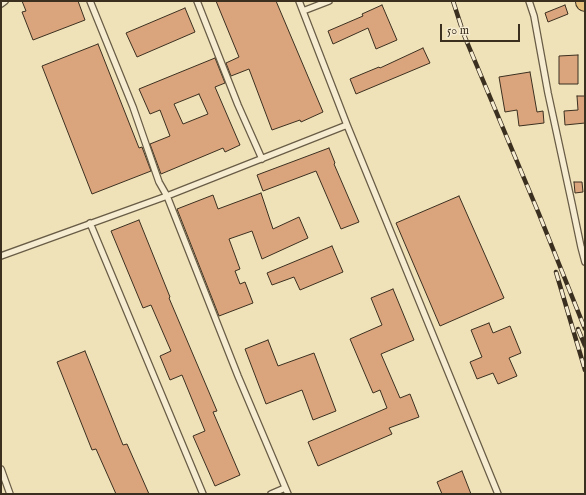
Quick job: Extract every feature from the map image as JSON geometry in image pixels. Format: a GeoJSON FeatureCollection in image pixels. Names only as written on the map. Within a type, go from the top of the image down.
{"type":"FeatureCollection","features":[{"type":"Feature","properties":{"kind":"lane"},"geometry":{"type":"LineString","coordinates":[[1,4],[5,1]]}},
{"type":"Feature","properties":{"kind":"lane"},"geometry":{"type":"LineString","coordinates":[[90,1],[133,106],[159,182],[167,196],[238,376],[288,494]]}},
{"type":"Feature","properties":{"kind":"lane"},"geometry":{"type":"LineString","coordinates":[[197,1],[238,105],[262,159]]}},
{"type":"Feature","properties":{"kind":"lane"},"geometry":{"type":"LineString","coordinates":[[299,1],[347,125],[498,494]]}},
{"type":"Feature","properties":{"kind":"lane"},"geometry":{"type":"LineString","coordinates":[[303,11],[329,1]]}},
{"type":"Feature","properties":{"kind":"lane"},"geometry":{"type":"LineString","coordinates":[[529,1],[534,16],[548,93],[585,262]]}},
{"type":"Feature","properties":{"kind":"lane"},"geometry":{"type":"LineString","coordinates":[[1,256],[167,196],[347,125]]}},
{"type":"Feature","properties":{"kind":"lane"},"geometry":{"type":"LineString","coordinates":[[90,223],[203,494]]}},
{"type":"Feature","properties":{"kind":"lane"},"geometry":{"type":"LineString","coordinates":[[1,469],[10,494]]}},
{"type":"Feature","properties":{"kind":"lane"},"geometry":{"type":"LineString","coordinates":[[271,494],[285,488]]}},
{"type":"Feature","properties":{"kind":"building"},"geometry":{"type":"Polygon","coordinates":[[[22,1],[78,1],[85,20],[33,40],[22,12],[26,11],[22,1]]]}},
{"type":"Feature","properties":{"kind":"building"},"geometry":{"type":"Polygon","coordinates":[[[216,1],[276,1],[323,112],[301,122],[300,120],[272,130],[249,69],[231,76],[226,63],[239,57],[216,1]]]}},
{"type":"Feature","properties":{"kind":"building"},"geometry":{"type":"Polygon","coordinates":[[[382,5],[397,40],[376,49],[368,28],[333,44],[328,31],[363,16],[362,14],[382,5]]]}},
{"type":"Feature","properties":{"kind":"building"},"geometry":{"type":"Polygon","coordinates":[[[565,5],[568,14],[548,22],[545,13],[565,5]]]}},
{"type":"Feature","properties":{"kind":"building"},"geometry":{"type":"Polygon","coordinates":[[[185,8],[195,32],[137,57],[126,33],[185,8]]]}},
{"type":"Feature","properties":{"kind":"building"},"geometry":{"type":"Polygon","coordinates":[[[98,44],[139,148],[142,147],[151,171],[92,194],[42,66],[98,44]]]}},
{"type":"Feature","properties":{"kind":"building"},"geometry":{"type":"Polygon","coordinates":[[[423,48],[430,63],[356,94],[350,79],[379,67],[380,68],[423,48]]]}},
{"type":"Feature","properties":{"kind":"building"},"geometry":{"type":"Polygon","coordinates":[[[578,55],[578,84],[559,84],[559,56],[578,55]]]}},
{"type":"Feature","properties":{"kind":"building"},"geometry":{"type":"Polygon","coordinates":[[[215,58],[225,83],[215,87],[240,145],[225,152],[223,148],[161,174],[150,144],[170,136],[160,110],[150,114],[139,89],[215,58]],[[199,94],[174,104],[183,124],[208,114],[199,94]]]}},
{"type":"Feature","properties":{"kind":"building"},"geometry":{"type":"Polygon","coordinates":[[[530,72],[537,112],[543,111],[544,123],[519,126],[517,110],[505,112],[499,77],[530,72]]]}},
{"type":"Feature","properties":{"kind":"building"},"geometry":{"type":"Polygon","coordinates":[[[577,96],[585,96],[585,123],[565,125],[564,111],[578,110],[577,96]]]}},
{"type":"Feature","properties":{"kind":"building"},"geometry":{"type":"Polygon","coordinates":[[[329,148],[335,163],[334,164],[359,222],[341,229],[316,171],[263,191],[257,175],[329,148]]]}},
{"type":"Feature","properties":{"kind":"building"},"geometry":{"type":"Polygon","coordinates":[[[574,182],[582,182],[583,192],[575,193],[574,182]]]}},
{"type":"Feature","properties":{"kind":"building"},"geometry":{"type":"Polygon","coordinates":[[[261,193],[273,229],[299,217],[308,238],[262,259],[252,231],[229,239],[240,269],[235,271],[240,284],[245,282],[253,303],[219,316],[177,209],[213,195],[218,209],[261,193]]]}},
{"type":"Feature","properties":{"kind":"building"},"geometry":{"type":"Polygon","coordinates":[[[459,196],[504,298],[440,326],[396,223],[459,196]]]}},
{"type":"Feature","properties":{"kind":"building"},"geometry":{"type":"Polygon","coordinates":[[[139,220],[170,297],[169,298],[217,411],[213,412],[240,475],[215,486],[193,436],[205,431],[182,375],[170,380],[160,356],[171,351],[151,305],[143,308],[111,231],[139,220]]]}},
{"type":"Feature","properties":{"kind":"building"},"geometry":{"type":"Polygon","coordinates":[[[332,246],[343,272],[300,290],[294,277],[272,285],[267,273],[332,246]]]}},
{"type":"Feature","properties":{"kind":"building"},"geometry":{"type":"Polygon","coordinates":[[[393,289],[414,340],[381,354],[400,398],[410,394],[419,417],[389,428],[392,434],[318,466],[308,442],[387,408],[380,390],[373,393],[350,339],[382,325],[371,298],[393,289]]]}},
{"type":"Feature","properties":{"kind":"building"},"geometry":{"type":"Polygon","coordinates":[[[489,323],[493,333],[510,326],[521,353],[509,358],[517,376],[498,384],[493,373],[477,379],[470,362],[482,357],[471,330],[489,323]]]}},
{"type":"Feature","properties":{"kind":"building"},"geometry":{"type":"Polygon","coordinates":[[[268,340],[278,366],[314,353],[336,411],[313,420],[302,390],[266,404],[245,349],[268,340]]]}},
{"type":"Feature","properties":{"kind":"building"},"geometry":{"type":"Polygon","coordinates":[[[85,351],[123,445],[127,444],[149,494],[116,494],[96,449],[92,450],[57,362],[85,351]]]}},
{"type":"Feature","properties":{"kind":"building"},"geometry":{"type":"Polygon","coordinates":[[[462,471],[471,494],[442,494],[437,482],[462,471]]]}},
{"type":"Feature","properties":{"kind":"railway"},"geometry":{"type":"LineString","coordinates":[[453,1],[464,35],[539,214],[585,329]]}},
{"type":"Feature","properties":{"kind":"railway"},"geometry":{"type":"LineString","coordinates":[[556,272],[585,370]]}},
{"type":"Feature","properties":{"kind":"railway"},"geometry":{"type":"LineString","coordinates":[[578,329],[585,346]]}}]}
